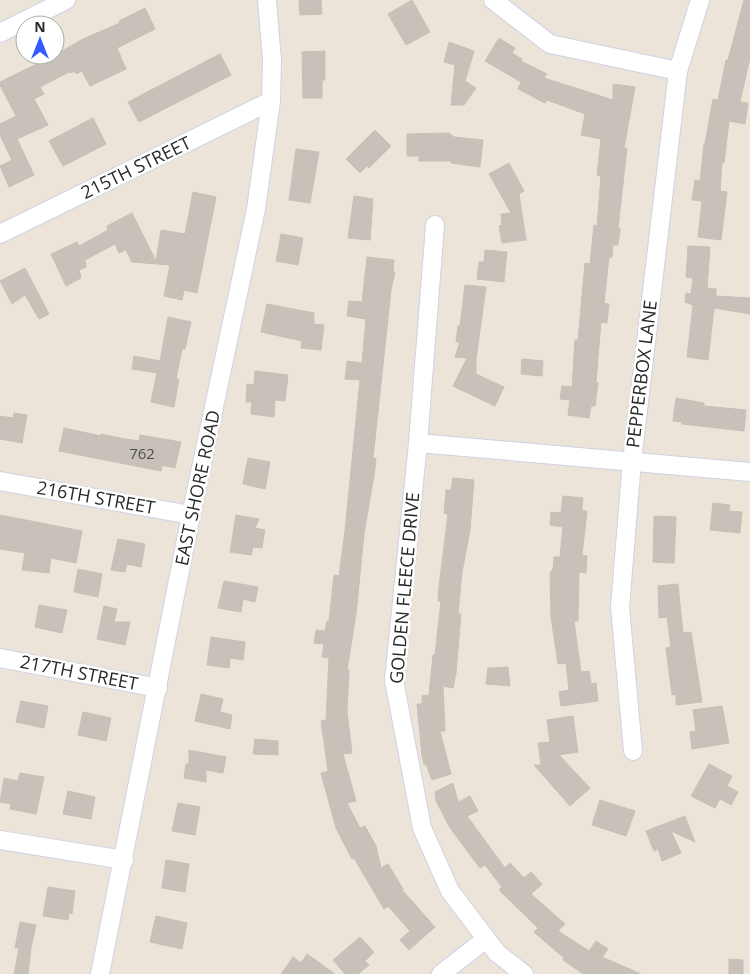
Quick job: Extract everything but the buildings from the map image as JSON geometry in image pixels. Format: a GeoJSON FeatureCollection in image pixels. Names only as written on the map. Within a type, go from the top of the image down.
{"type":"FeatureCollection","features":[{"type":"Feature","properties":{"kind":"street"},"geometry":{"type":"LineString","coordinates":[[0,33],[66,0]]}},
{"type":"Feature","properties":{"kind":"street","name":"EAST SHORE ROAD"},"geometry":{"type":"LineString","coordinates":[[100,974],[191,515],[256,209],[271,101],[272,60],[267,0]]}},
{"type":"Feature","properties":{"kind":"street"},"geometry":{"type":"LineString","coordinates":[[493,0],[550,44],[678,70]]}},
{"type":"Feature","properties":{"kind":"street","name":"PEPPERBOX LANE"},"geometry":{"type":"LineString","coordinates":[[633,751],[620,607],[632,462],[678,70],[700,0]]}},
{"type":"Feature","properties":{"kind":"street","name":"215TH STREET"},"geometry":{"type":"LineString","coordinates":[[0,234],[271,101]]}},
{"type":"Feature","properties":{"kind":"street","name":"GOLDEN FLEECE DRIVE"},"geometry":{"type":"LineString","coordinates":[[435,225],[418,443],[394,680],[422,828],[450,891],[497,953],[524,974]]}},
{"type":"Feature","properties":{"kind":"street"},"geometry":{"type":"LineString","coordinates":[[418,443],[750,472]]}},
{"type":"Feature","properties":{"kind":"street","name":"216TH STREET"},"geometry":{"type":"LineString","coordinates":[[0,480],[191,515]]}},
{"type":"Feature","properties":{"kind":"street","name":"217TH STREET"},"geometry":{"type":"LineString","coordinates":[[0,658],[158,688]]}},
{"type":"Feature","properties":{"kind":"street"},"geometry":{"type":"LineString","coordinates":[[0,840],[124,860]]}},
{"type":"Feature","properties":{"kind":"street"},"geometry":{"type":"LineString","coordinates":[[441,974],[486,939]]}}]}
